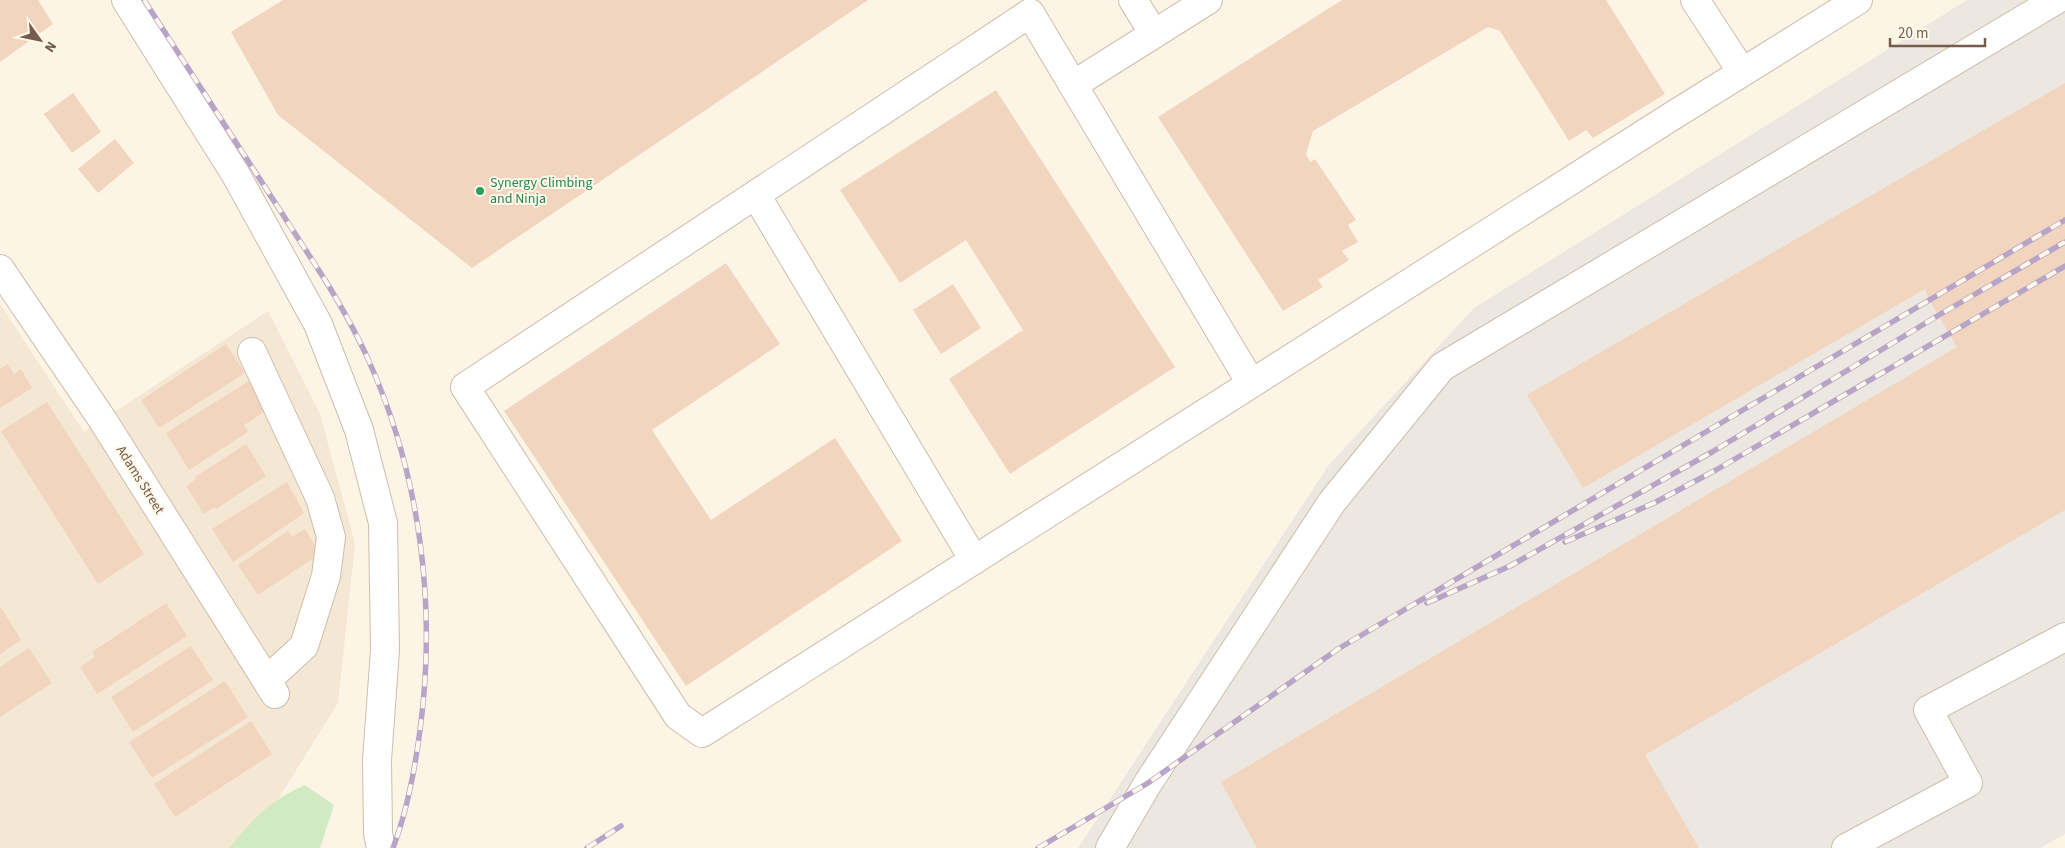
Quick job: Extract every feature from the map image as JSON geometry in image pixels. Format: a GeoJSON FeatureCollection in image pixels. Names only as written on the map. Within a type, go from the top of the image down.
{"type":"FeatureCollection","features":[{"type":"Feature","properties":{"kind":"street"},"geometry":{"type":"LineString","coordinates":[[126,0],[236,175],[318,324],[360,430],[382,523],[385,650],[377,760],[378,833],[381,848]]}},
{"type":"Feature","properties":{"kind":"street"},"geometry":{"type":"LineString","coordinates":[[1133,0],[1154,34]]}},
{"type":"Feature","properties":{"kind":"street"},"geometry":{"type":"LineString","coordinates":[[1073,85],[1208,0]]}},
{"type":"Feature","properties":{"kind":"street"},"geometry":{"type":"LineString","coordinates":[[1695,0],[1742,72]]}},
{"type":"Feature","properties":{"kind":"street"},"geometry":{"type":"LineString","coordinates":[[1251,383],[1030,13],[466,387],[678,716],[702,733],[1251,383],[1858,0]]}},
{"type":"Feature","properties":{"kind":"street"},"geometry":{"type":"LineString","coordinates":[[1110,848],[1148,783],[1332,502],[1442,367],[2056,0]]}},
{"type":"Feature","properties":{"kind":"street"},"geometry":{"type":"LineString","coordinates":[[756,195],[974,560]]}},
{"type":"Feature","properties":{"kind":"street","name":"Adams Street"},"geometry":{"type":"LineString","coordinates":[[0,269],[102,419],[271,687],[304,646],[326,576],[330,537],[320,498],[252,352]]}},
{"type":"Feature","properties":{"kind":"street"},"geometry":{"type":"LineString","coordinates":[[1846,848],[1968,783],[1928,710],[2065,637]]}},
{"type":"Feature","properties":{"kind":"shaded area"},"geometry":{"type":"Polygon","coordinates":[[[1967,0],[2065,0],[2065,834],[2040,848],[1078,848],[1328,466],[1474,308],[1967,0]]]}},
{"type":"Feature","properties":{"kind":"shaded area"},"geometry":{"type":"Polygon","coordinates":[[[0,304],[84,432],[268,311],[320,414],[355,544],[338,703],[277,801],[232,848],[0,848],[0,304]]]}},
{"type":"Feature","properties":{"kind":"green space"},"geometry":{"type":"Polygon","coordinates":[[[305,785],[334,805],[320,848],[229,848],[246,828],[271,804],[305,785]]]}},
{"type":"Feature","properties":{"kind":"building"},"geometry":{"type":"Polygon","coordinates":[[[0,0],[38,0],[53,24],[0,62],[0,0]]]}},
{"type":"Feature","properties":{"kind":"building","name":"Synergy Climbing and Ninja"},"geometry":{"type":"Polygon","coordinates":[[[283,0],[868,0],[472,268],[278,115],[231,32],[283,0]]]}},
{"type":"Feature","properties":{"kind":"building"},"geometry":{"type":"Polygon","coordinates":[[[1342,0],[1606,0],[1665,94],[1593,138],[1586,130],[1569,141],[1500,31],[1488,27],[1313,131],[1306,154],[1310,162],[1315,159],[1356,220],[1348,225],[1358,242],[1342,251],[1349,260],[1318,280],[1323,287],[1283,311],[1158,117],[1342,0]]]}},
{"type":"Feature","properties":{"kind":"building"},"geometry":{"type":"Polygon","coordinates":[[[2065,83],[2065,510],[1645,755],[1699,848],[1257,848],[1221,782],[1957,347],[1929,300],[1925,289],[1583,488],[1527,395],[2065,83]]]}},
{"type":"Feature","properties":{"kind":"building"},"geometry":{"type":"Polygon","coordinates":[[[996,90],[1175,367],[1010,474],[949,379],[1023,330],[966,240],[900,283],[840,190],[996,90]]]}},
{"type":"Feature","properties":{"kind":"building"},"geometry":{"type":"Polygon","coordinates":[[[73,93],[101,132],[72,153],[44,114],[73,93]]]}},
{"type":"Feature","properties":{"kind":"building"},"geometry":{"type":"Polygon","coordinates":[[[115,139],[134,163],[98,193],[78,169],[115,139]]]}},
{"type":"Feature","properties":{"kind":"building"},"geometry":{"type":"Polygon","coordinates":[[[726,263],[780,344],[652,430],[711,520],[835,438],[902,541],[686,686],[504,411],[726,263]]]}},
{"type":"Feature","properties":{"kind":"building"},"geometry":{"type":"Polygon","coordinates":[[[953,284],[981,328],[941,354],[913,310],[953,284]]]}},
{"type":"Feature","properties":{"kind":"building"},"geometry":{"type":"Polygon","coordinates":[[[226,344],[245,373],[159,428],[141,400],[226,344]]]}},
{"type":"Feature","properties":{"kind":"building"},"geometry":{"type":"Polygon","coordinates":[[[8,364],[14,374],[21,369],[32,388],[0,408],[0,369],[8,364]]]}},
{"type":"Feature","properties":{"kind":"building"},"geometry":{"type":"Polygon","coordinates":[[[249,381],[267,410],[244,425],[248,432],[189,470],[166,433],[249,381]]]}},
{"type":"Feature","properties":{"kind":"building"},"geometry":{"type":"Polygon","coordinates":[[[47,402],[144,554],[98,584],[1,431],[47,402]]]}},
{"type":"Feature","properties":{"kind":"building"},"geometry":{"type":"Polygon","coordinates":[[[246,444],[266,476],[216,509],[214,507],[204,514],[186,486],[196,479],[195,477],[246,444]]]}},
{"type":"Feature","properties":{"kind":"building"},"geometry":{"type":"Polygon","coordinates":[[[287,482],[304,513],[233,562],[212,529],[287,482]]]}},
{"type":"Feature","properties":{"kind":"building"},"geometry":{"type":"Polygon","coordinates":[[[305,529],[320,554],[258,595],[238,565],[288,531],[292,537],[305,529]]]}},
{"type":"Feature","properties":{"kind":"building"},"geometry":{"type":"Polygon","coordinates":[[[166,603],[187,636],[97,694],[80,667],[95,657],[92,652],[166,603]]]}},
{"type":"Feature","properties":{"kind":"building"},"geometry":{"type":"Polygon","coordinates":[[[0,606],[21,640],[0,654],[0,606]]]}},
{"type":"Feature","properties":{"kind":"building"},"geometry":{"type":"Polygon","coordinates":[[[191,646],[213,680],[133,732],[111,697],[191,646]]]}},
{"type":"Feature","properties":{"kind":"building"},"geometry":{"type":"Polygon","coordinates":[[[29,648],[52,683],[0,717],[0,667],[29,648]]]}},
{"type":"Feature","properties":{"kind":"building"},"geometry":{"type":"Polygon","coordinates":[[[225,681],[248,717],[152,778],[129,742],[225,681]]]}},
{"type":"Feature","properties":{"kind":"building"},"geometry":{"type":"Polygon","coordinates":[[[251,721],[272,754],[175,817],[154,784],[251,721]]]}},
{"type":"Feature","properties":{"kind":"railway"},"geometry":{"type":"LineString","coordinates":[[144,0],[327,283],[359,339],[368,359],[386,403],[400,448],[412,494],[420,541],[425,588],[426,635],[425,683],[416,760],[410,790],[393,848]]}},
{"type":"Feature","properties":{"kind":"railway"},"geometry":{"type":"LineString","coordinates":[[1038,848],[1148,783],[1338,649],[2065,220]]}},
{"type":"Feature","properties":{"kind":"railway"},"geometry":{"type":"LineString","coordinates":[[1427,603],[1510,566],[1712,452],[1939,315],[2065,242]]}},
{"type":"Feature","properties":{"kind":"railway"},"geometry":{"type":"LineString","coordinates":[[1565,542],[1654,503],[1716,470],[2065,266]]}},
{"type":"Feature","properties":{"kind":"railway"},"geometry":{"type":"LineString","coordinates":[[587,848],[621,826]]}},
{"type":"Feature","properties":{"kind":"place","name":"Synergy Climbing and Ninja"},"geometry":{"type":"Point","coordinates":[480,191]}}]}
